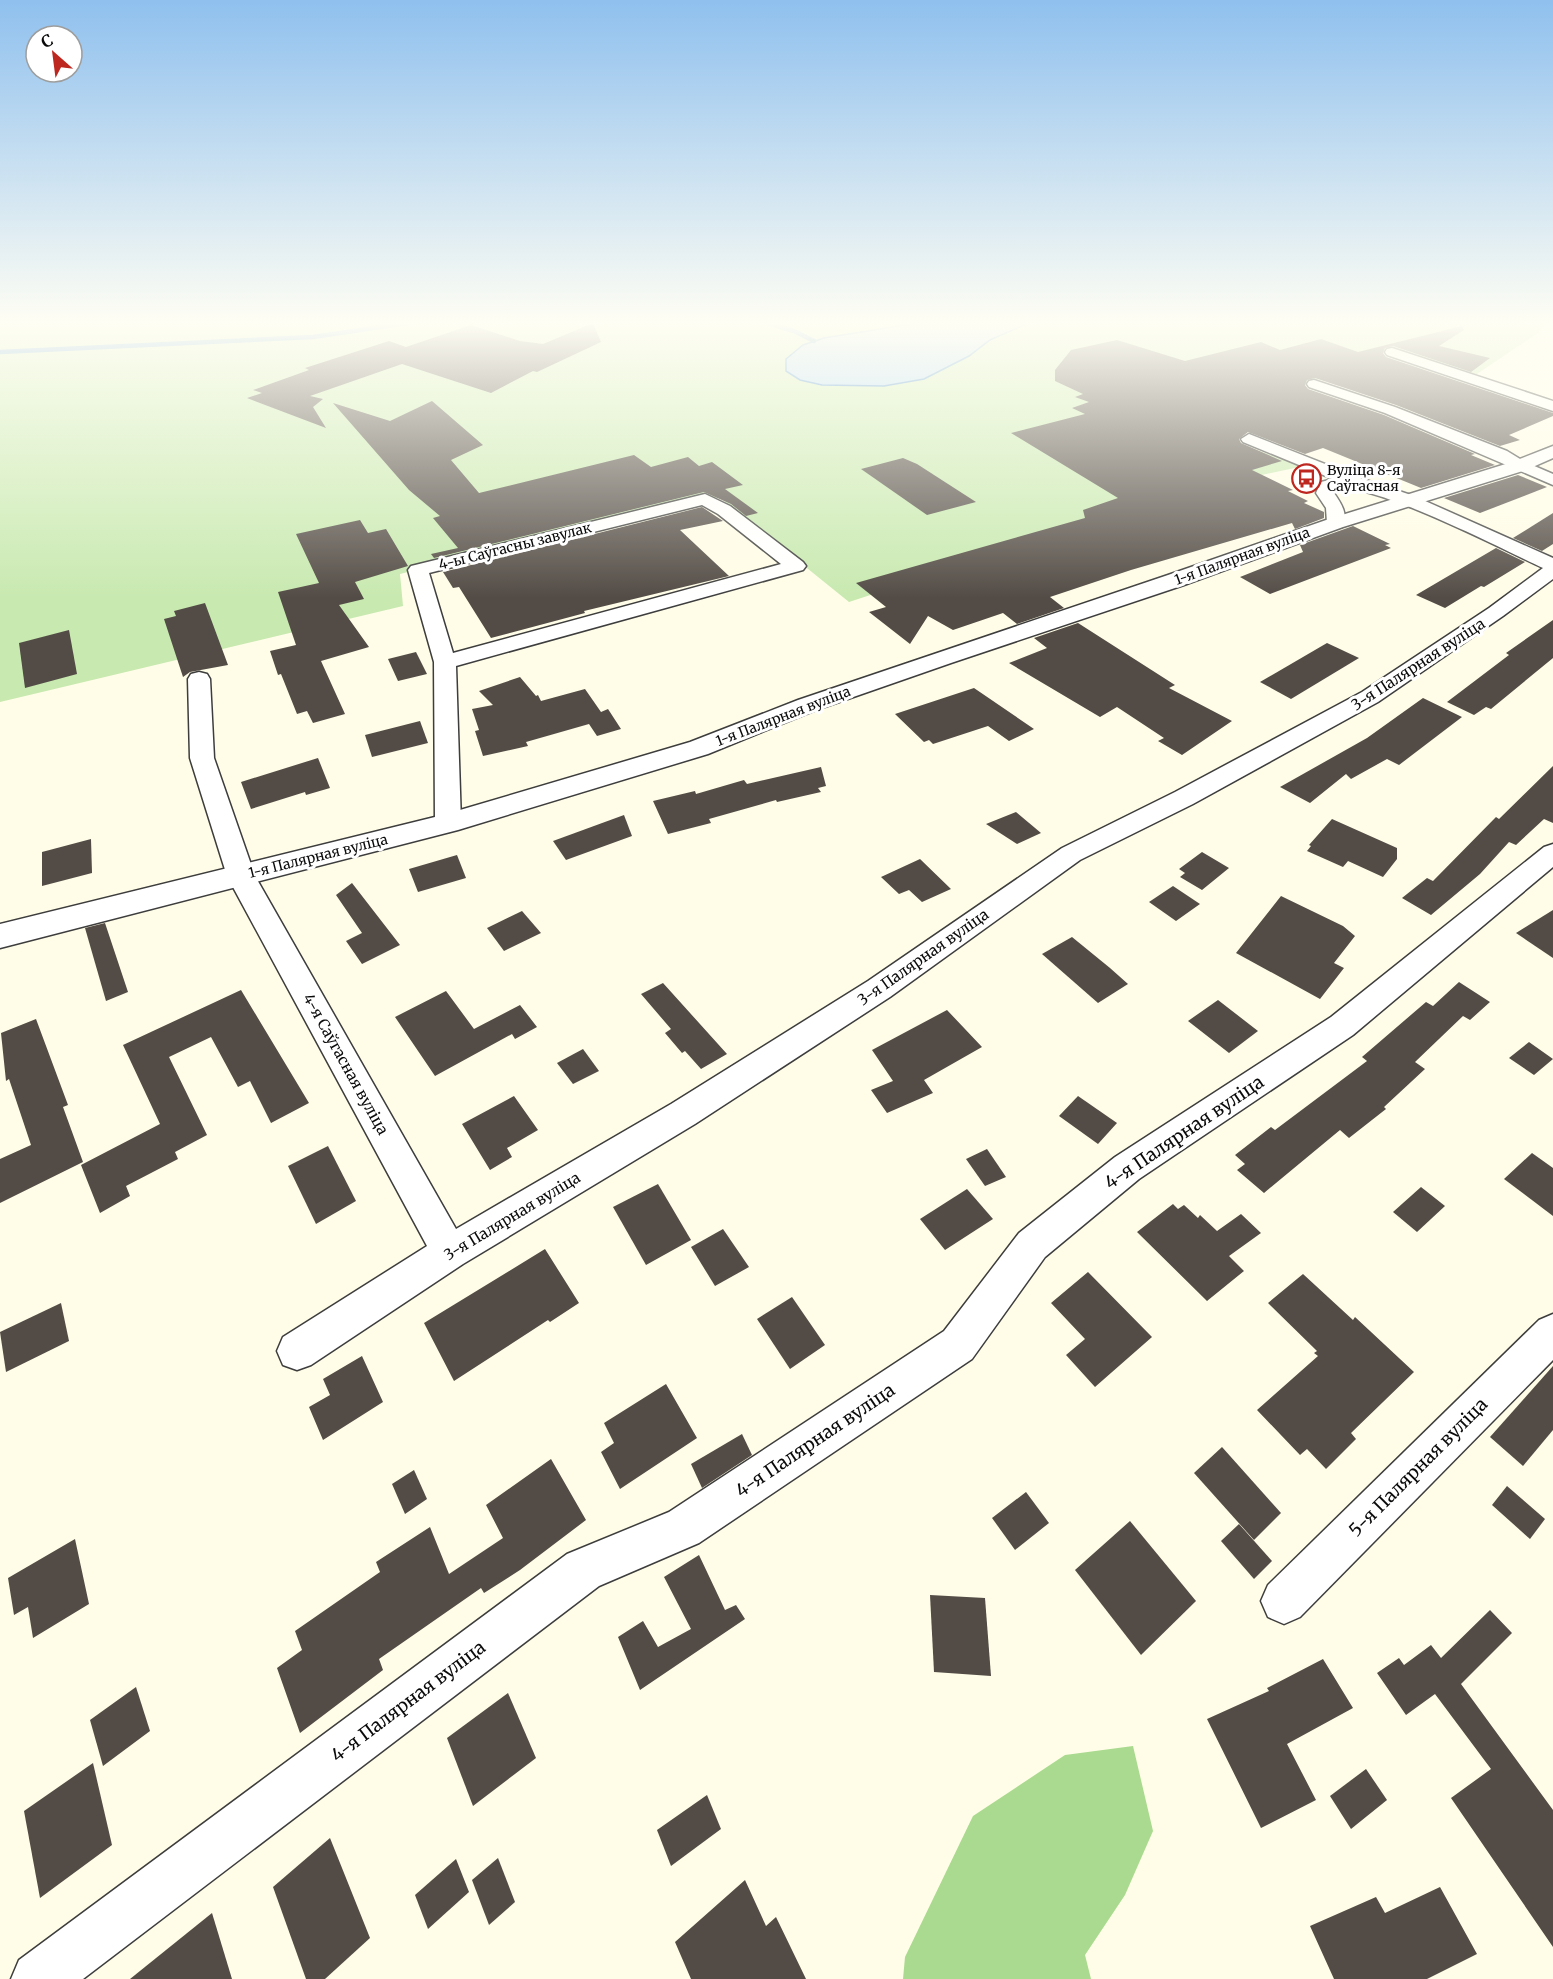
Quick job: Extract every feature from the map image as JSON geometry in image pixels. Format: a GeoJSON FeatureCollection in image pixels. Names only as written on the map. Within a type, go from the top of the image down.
{"type":"FeatureCollection","features":[{"type":"Feature","properties":{"kind":"street"},"geometry":{"type":"LineString","coordinates":[[1398,413],[1500,454],[1519,466],[1553,480]]}},
{"type":"Feature","properties":{"kind":"street"},"geometry":{"type":"LineString","coordinates":[[1249,439],[1357,483],[1408,500],[1553,565]]}},
{"type":"Feature","properties":{"kind":"street","name":"1-я Палярная вуліца"},"geometry":{"type":"LineString","coordinates":[[0,936],[448,823],[699,748],[807,705],[1176,580],[1336,523],[1519,466],[1553,451]]}},
{"type":"Feature","properties":{"kind":"street"},"geometry":{"type":"LineString","coordinates":[[1336,523],[1335,508],[1325,493],[1327,486],[1338,483],[1357,483]]}},
{"type":"Feature","properties":{"kind":"street","name":"4-ы Саўгасны завулак"},"geometry":{"type":"LineString","coordinates":[[445,662],[796,566],[724,510],[705,499],[418,570],[445,662],[448,823]]}},
{"type":"Feature","properties":{"kind":"street","name":"3-я Палярная вуліца"},"geometry":{"type":"LineString","coordinates":[[297,1351],[450,1252],[683,1114],[870,995],[1071,854],[1184,798],[1370,697],[1496,612],[1553,570]]}},
{"type":"Feature","properties":{"kind":"street","name":"4-я Саўгасная вуліца"},"geometry":{"type":"LineString","coordinates":[[199,680],[202,758],[241,876],[450,1252]]}},
{"type":"Feature","properties":{"kind":"street","name":"4-я Палярная вуліца"},"geometry":{"type":"LineString","coordinates":[[38,1979],[583,1570],[684,1528],[958,1345],[1032,1245],[1127,1168],[1342,1026],[1553,853]]}},
{"type":"Feature","properties":{"kind":"street","name":"5-я Палярная вуліца"},"geometry":{"type":"LineString","coordinates":[[1284,1601],[1553,1333]]}},
{"type":"Feature","properties":{"kind":"green space"},"geometry":{"type":"Polygon","coordinates":[[[0,413],[1259,413],[1224,439],[1304,466],[1187,491],[849,602],[720,498],[694,498],[400,574],[403,606],[0,702],[0,413]]]}},
{"type":"Feature","properties":{"kind":"green space"},"geometry":{"type":"Polygon","coordinates":[[[1133,1746],[1153,1831],[1125,1895],[1085,1955],[1091,1979],[903,1979],[905,1957],[973,1816],[1065,1755],[1133,1746]]]}},
{"type":"Feature","properties":{"kind":"building"},"geometry":{"type":"Polygon","coordinates":[[[287,413],[317,413],[326,428],[287,413]]]}},
{"type":"Feature","properties":{"kind":"building"},"geometry":{"type":"Polygon","coordinates":[[[342,413],[366,413],[390,421],[406,413],[446,413],[483,445],[451,460],[479,493],[634,455],[651,467],[688,457],[699,466],[712,462],[743,485],[725,489],[758,513],[746,516],[731,504],[704,492],[434,558],[431,554],[458,548],[433,518],[440,516],[409,490],[342,413]]]}},
{"type":"Feature","properties":{"kind":"building"},"geometry":{"type":"Polygon","coordinates":[[[1379,413],[1475,454],[1471,455],[1495,465],[1421,488],[1323,448],[1305,454],[1248,432],[1239,439],[1241,443],[1282,461],[1252,470],[1293,490],[1288,491],[1308,501],[1304,503],[1324,512],[1324,518],[1295,529],[1292,523],[1131,570],[1050,597],[1064,608],[1017,624],[1003,613],[953,630],[928,616],[910,644],[869,612],[886,607],[856,583],[1085,518],[1083,510],[1118,498],[1011,433],[1085,414],[1379,413]]]}},
{"type":"Feature","properties":{"kind":"building"},"geometry":{"type":"Polygon","coordinates":[[[1417,413],[1553,413],[1553,416],[1509,435],[1520,440],[1500,446],[1417,413]]]}},
{"type":"Feature","properties":{"kind":"building"},"geometry":{"type":"Polygon","coordinates":[[[903,458],[917,464],[976,502],[927,515],[861,469],[903,458]]]}},
{"type":"Feature","properties":{"kind":"building"},"geometry":{"type":"Polygon","coordinates":[[[1518,475],[1547,487],[1480,513],[1444,498],[1518,475]]]}},
{"type":"Feature","properties":{"kind":"building"},"geometry":{"type":"Polygon","coordinates":[[[702,507],[723,521],[680,530],[729,576],[584,611],[585,613],[491,638],[459,587],[453,588],[443,572],[702,507]]]}},
{"type":"Feature","properties":{"kind":"building"},"geometry":{"type":"Polygon","coordinates":[[[1553,513],[1553,544],[1542,551],[1513,538],[1553,513]]]}},
{"type":"Feature","properties":{"kind":"building"},"geometry":{"type":"Polygon","coordinates":[[[360,520],[368,533],[386,529],[408,566],[355,582],[364,599],[339,605],[369,647],[321,661],[345,714],[313,723],[307,711],[297,714],[281,674],[278,675],[270,651],[296,645],[278,592],[319,583],[296,534],[360,520]]]}},
{"type":"Feature","properties":{"kind":"building"},"geometry":{"type":"Polygon","coordinates":[[[1353,526],[1390,544],[1385,545],[1391,548],[1270,594],[1240,577],[1303,552],[1300,545],[1353,526]]]}},
{"type":"Feature","properties":{"kind":"building"},"geometry":{"type":"Polygon","coordinates":[[[1496,548],[1525,562],[1445,608],[1416,595],[1496,548]]]}},
{"type":"Feature","properties":{"kind":"building"},"geometry":{"type":"Polygon","coordinates":[[[205,603],[228,665],[190,672],[183,677],[164,619],[176,616],[174,611],[205,603]]]}},
{"type":"Feature","properties":{"kind":"building"},"geometry":{"type":"Polygon","coordinates":[[[1553,620],[1553,658],[1491,709],[1486,707],[1474,715],[1447,702],[1509,655],[1506,653],[1553,620]]]}},
{"type":"Feature","properties":{"kind":"building"},"geometry":{"type":"Polygon","coordinates":[[[1078,623],[1175,685],[1169,688],[1232,721],[1182,755],[1158,741],[1164,738],[1117,707],[1100,717],[1009,663],[1047,648],[1034,638],[1078,623]]]}},
{"type":"Feature","properties":{"kind":"building"},"geometry":{"type":"Polygon","coordinates":[[[69,630],[77,674],[25,688],[19,643],[69,630]]]}},
{"type":"Feature","properties":{"kind":"building"},"geometry":{"type":"Polygon","coordinates":[[[1327,643],[1359,658],[1291,699],[1260,682],[1327,643]]]}},
{"type":"Feature","properties":{"kind":"building"},"geometry":{"type":"Polygon","coordinates":[[[416,652],[427,674],[398,681],[388,659],[416,652]]]}},
{"type":"Feature","properties":{"kind":"building"},"geometry":{"type":"Polygon","coordinates":[[[520,677],[541,701],[585,689],[601,712],[608,709],[621,729],[597,736],[589,724],[526,742],[528,746],[483,756],[475,731],[479,730],[472,709],[493,705],[479,691],[520,677]]]}},
{"type":"Feature","properties":{"kind":"building"},"geometry":{"type":"Polygon","coordinates":[[[974,688],[1034,729],[1009,741],[988,726],[933,744],[929,740],[924,742],[895,714],[974,688]]]}},
{"type":"Feature","properties":{"kind":"building"},"geometry":{"type":"Polygon","coordinates":[[[1423,698],[1462,717],[1399,765],[1387,759],[1351,779],[1346,774],[1310,803],[1280,787],[1367,738],[1423,698]]]}},
{"type":"Feature","properties":{"kind":"building"},"geometry":{"type":"Polygon","coordinates":[[[420,721],[428,743],[372,757],[365,735],[420,721]]]}},
{"type":"Feature","properties":{"kind":"building"},"geometry":{"type":"Polygon","coordinates":[[[318,758],[330,788],[306,795],[305,792],[251,809],[241,782],[318,758]]]}},
{"type":"Feature","properties":{"kind":"building"},"geometry":{"type":"Polygon","coordinates":[[[1553,766],[1553,823],[1544,819],[1516,845],[1509,842],[1480,874],[1431,915],[1402,898],[1427,878],[1433,881],[1496,817],[1499,819],[1553,766]]]}},
{"type":"Feature","properties":{"kind":"building"},"geometry":{"type":"Polygon","coordinates":[[[821,767],[826,786],[818,788],[821,792],[777,802],[776,800],[709,819],[711,823],[668,834],[653,801],[695,791],[696,794],[744,780],[747,784],[821,767]]]}},
{"type":"Feature","properties":{"kind":"building"},"geometry":{"type":"Polygon","coordinates":[[[1016,812],[1041,833],[1017,844],[986,824],[1016,812]]]}},
{"type":"Feature","properties":{"kind":"building"},"geometry":{"type":"Polygon","coordinates":[[[624,815],[632,836],[566,860],[553,841],[624,815]]]}},
{"type":"Feature","properties":{"kind":"building"},"geometry":{"type":"Polygon","coordinates":[[[1332,819],[1397,848],[1397,859],[1383,877],[1348,861],[1343,867],[1307,851],[1311,846],[1309,845],[1332,819]]]}},
{"type":"Feature","properties":{"kind":"building"},"geometry":{"type":"Polygon","coordinates":[[[91,839],[92,873],[42,886],[42,852],[91,839]]]}},
{"type":"Feature","properties":{"kind":"building"},"geometry":{"type":"Polygon","coordinates":[[[1202,852],[1229,868],[1202,890],[1180,877],[1185,873],[1179,869],[1202,852]]]}},
{"type":"Feature","properties":{"kind":"building"},"geometry":{"type":"Polygon","coordinates":[[[457,855],[466,878],[418,892],[409,869],[457,855]]]}},
{"type":"Feature","properties":{"kind":"building"},"geometry":{"type":"Polygon","coordinates":[[[920,859],[951,889],[922,902],[909,890],[899,894],[881,877],[920,859]]]}},
{"type":"Feature","properties":{"kind":"building"},"geometry":{"type":"Polygon","coordinates":[[[352,883],[400,945],[362,964],[346,941],[362,933],[336,895],[352,883]]]}},
{"type":"Feature","properties":{"kind":"building"},"geometry":{"type":"Polygon","coordinates":[[[1173,886],[1200,904],[1176,921],[1149,902],[1173,886]]]}},
{"type":"Feature","properties":{"kind":"building"},"geometry":{"type":"Polygon","coordinates":[[[1281,896],[1343,926],[1355,936],[1334,963],[1344,968],[1320,999],[1236,953],[1281,896]]]}},
{"type":"Feature","properties":{"kind":"building"},"geometry":{"type":"Polygon","coordinates":[[[1553,910],[1553,958],[1516,933],[1553,910]]]}},
{"type":"Feature","properties":{"kind":"building"},"geometry":{"type":"Polygon","coordinates":[[[522,911],[541,933],[504,951],[487,928],[522,911]]]}},
{"type":"Feature","properties":{"kind":"building"},"geometry":{"type":"Polygon","coordinates":[[[105,923],[128,992],[106,1001],[85,928],[105,923]]]}},
{"type":"Feature","properties":{"kind":"building"},"geometry":{"type":"Polygon","coordinates":[[[1072,937],[1128,984],[1098,1003],[1042,954],[1072,937]]]}},
{"type":"Feature","properties":{"kind":"building"},"geometry":{"type":"Polygon","coordinates":[[[1459,982],[1490,1002],[1470,1020],[1463,1016],[1415,1062],[1425,1069],[1384,1107],[1386,1109],[1349,1138],[1340,1130],[1264,1193],[1237,1170],[1245,1164],[1235,1155],[1271,1127],[1275,1130],[1367,1061],[1362,1057],[1426,1002],[1433,1006],[1459,982]]]}},
{"type":"Feature","properties":{"kind":"building"},"geometry":{"type":"Polygon","coordinates":[[[663,983],[727,1054],[701,1069],[685,1051],[682,1053],[665,1033],[671,1029],[641,994],[663,983]]]}},
{"type":"Feature","properties":{"kind":"building"},"geometry":{"type":"Polygon","coordinates":[[[241,990],[309,1103],[271,1123],[250,1081],[238,1087],[211,1037],[169,1057],[207,1135],[175,1152],[178,1159],[126,1186],[130,1196],[100,1213],[81,1165],[160,1124],[123,1045],[241,990]]]}},
{"type":"Feature","properties":{"kind":"building"},"geometry":{"type":"Polygon","coordinates":[[[446,991],[474,1029],[520,1005],[537,1027],[515,1039],[512,1034],[435,1076],[395,1017],[446,991]]]}},
{"type":"Feature","properties":{"kind":"building"},"geometry":{"type":"Polygon","coordinates":[[[1218,1000],[1258,1031],[1229,1053],[1188,1021],[1218,1000]]]}},
{"type":"Feature","properties":{"kind":"building"},"geometry":{"type":"Polygon","coordinates":[[[947,1010],[982,1047],[924,1080],[933,1093],[887,1113],[871,1090],[893,1081],[872,1050],[947,1010]]]}},
{"type":"Feature","properties":{"kind":"building"},"geometry":{"type":"Polygon","coordinates":[[[36,1019],[68,1105],[63,1107],[83,1162],[0,1203],[0,1159],[31,1145],[9,1079],[6,1081],[1,1033],[36,1019]]]}},
{"type":"Feature","properties":{"kind":"building"},"geometry":{"type":"Polygon","coordinates":[[[1529,1042],[1553,1059],[1534,1075],[1509,1058],[1529,1042]]]}},
{"type":"Feature","properties":{"kind":"building"},"geometry":{"type":"Polygon","coordinates":[[[583,1049],[599,1071],[573,1084],[557,1063],[583,1049]]]}},
{"type":"Feature","properties":{"kind":"building"},"geometry":{"type":"Polygon","coordinates":[[[514,1096],[538,1130],[507,1148],[512,1157],[490,1170],[462,1124],[514,1096]]]}},
{"type":"Feature","properties":{"kind":"building"},"geometry":{"type":"Polygon","coordinates":[[[1078,1096],[1117,1123],[1098,1144],[1059,1116],[1078,1096]]]}},
{"type":"Feature","properties":{"kind":"building"},"geometry":{"type":"Polygon","coordinates":[[[328,1146],[356,1201],[316,1224],[288,1166],[328,1146]]]}},
{"type":"Feature","properties":{"kind":"building"},"geometry":{"type":"Polygon","coordinates":[[[987,1149],[1006,1177],[985,1186],[966,1159],[987,1149]]]}},
{"type":"Feature","properties":{"kind":"building"},"geometry":{"type":"Polygon","coordinates":[[[1532,1153],[1553,1168],[1553,1216],[1504,1179],[1532,1153]]]}},
{"type":"Feature","properties":{"kind":"building"},"geometry":{"type":"Polygon","coordinates":[[[658,1184],[691,1240],[646,1265],[613,1207],[658,1184]]]}},
{"type":"Feature","properties":{"kind":"building"},"geometry":{"type":"Polygon","coordinates":[[[1421,1187],[1445,1206],[1417,1232],[1393,1212],[1421,1187]]]}},
{"type":"Feature","properties":{"kind":"building"},"geometry":{"type":"Polygon","coordinates":[[[967,1189],[993,1219],[945,1250],[920,1219],[967,1189]]]}},
{"type":"Feature","properties":{"kind":"building"},"geometry":{"type":"Polygon","coordinates":[[[1173,1204],[1178,1209],[1184,1205],[1198,1218],[1200,1215],[1217,1231],[1241,1214],[1261,1233],[1229,1256],[1244,1271],[1207,1301],[1137,1232],[1173,1204]]]}},
{"type":"Feature","properties":{"kind":"building"},"geometry":{"type":"Polygon","coordinates":[[[723,1229],[749,1267],[715,1286],[691,1247],[723,1229]]]}},
{"type":"Feature","properties":{"kind":"building"},"geometry":{"type":"Polygon","coordinates":[[[545,1249],[579,1303],[550,1322],[548,1320],[454,1381],[424,1323],[545,1249]]]}},
{"type":"Feature","properties":{"kind":"building"},"geometry":{"type":"Polygon","coordinates":[[[1088,1272],[1152,1337],[1095,1387],[1066,1355],[1085,1339],[1051,1303],[1088,1272]]]}},
{"type":"Feature","properties":{"kind":"building"},"geometry":{"type":"Polygon","coordinates":[[[1303,1274],[1353,1320],[1355,1317],[1414,1372],[1351,1433],[1356,1439],[1326,1469],[1307,1449],[1300,1455],[1257,1410],[1318,1356],[1314,1353],[1317,1351],[1268,1303],[1303,1274]]]}},
{"type":"Feature","properties":{"kind":"building"},"geometry":{"type":"Polygon","coordinates":[[[792,1297],[825,1345],[790,1369],[757,1319],[792,1297]]]}},
{"type":"Feature","properties":{"kind":"building"},"geometry":{"type":"Polygon","coordinates":[[[61,1303],[69,1341],[6,1372],[0,1332],[61,1303]]]}},
{"type":"Feature","properties":{"kind":"building"},"geometry":{"type":"Polygon","coordinates":[[[362,1356],[383,1402],[323,1440],[309,1407],[330,1395],[323,1379],[362,1356]]]}},
{"type":"Feature","properties":{"kind":"building"},"geometry":{"type":"Polygon","coordinates":[[[1553,1366],[1553,1430],[1523,1466],[1490,1437],[1553,1366]]]}},
{"type":"Feature","properties":{"kind":"building"},"geometry":{"type":"Polygon","coordinates":[[[666,1384],[697,1438],[620,1489],[601,1452],[614,1443],[604,1423],[666,1384]]]}},
{"type":"Feature","properties":{"kind":"building"},"geometry":{"type":"Polygon","coordinates":[[[742,1434],[752,1455],[702,1488],[691,1464],[742,1434]]]}},
{"type":"Feature","properties":{"kind":"building"},"geometry":{"type":"Polygon","coordinates":[[[1222,1447],[1281,1513],[1254,1540],[1194,1473],[1222,1447]]]}},
{"type":"Feature","properties":{"kind":"building"},"geometry":{"type":"Polygon","coordinates":[[[551,1459],[586,1520],[520,1570],[484,1593],[481,1588],[379,1659],[383,1670],[300,1733],[277,1668],[302,1650],[295,1631],[380,1572],[376,1562],[430,1527],[449,1574],[503,1538],[486,1505],[551,1459]]]}},
{"type":"Feature","properties":{"kind":"building"},"geometry":{"type":"Polygon","coordinates":[[[414,1470],[427,1499],[405,1514],[392,1484],[414,1470]]]}},
{"type":"Feature","properties":{"kind":"building"},"geometry":{"type":"Polygon","coordinates":[[[1507,1486],[1545,1519],[1530,1539],[1492,1505],[1507,1486]]]}},
{"type":"Feature","properties":{"kind":"building"},"geometry":{"type":"Polygon","coordinates":[[[1026,1492],[1049,1523],[1015,1550],[992,1518],[1026,1492]]]}},
{"type":"Feature","properties":{"kind":"building"},"geometry":{"type":"Polygon","coordinates":[[[1130,1521],[1196,1601],[1141,1655],[1075,1570],[1130,1521]]]}},
{"type":"Feature","properties":{"kind":"building"},"geometry":{"type":"Polygon","coordinates":[[[1239,1524],[1272,1561],[1254,1579],[1221,1541],[1239,1524]]]}},
{"type":"Feature","properties":{"kind":"building"},"geometry":{"type":"Polygon","coordinates":[[[75,1539],[89,1604],[33,1638],[28,1607],[14,1615],[8,1578],[75,1539]]]}},
{"type":"Feature","properties":{"kind":"building"},"geometry":{"type":"Polygon","coordinates":[[[699,1555],[725,1610],[736,1605],[745,1619],[640,1690],[618,1637],[643,1621],[658,1647],[691,1629],[664,1577],[699,1555]]]}},
{"type":"Feature","properties":{"kind":"building"},"geometry":{"type":"Polygon","coordinates":[[[930,1595],[985,1598],[991,1676],[934,1672],[930,1595]]]}},
{"type":"Feature","properties":{"kind":"building"},"geometry":{"type":"Polygon","coordinates":[[[1490,1610],[1512,1633],[1461,1684],[1553,1810],[1553,1947],[1451,1798],[1491,1769],[1435,1694],[1406,1715],[1377,1673],[1399,1658],[1404,1665],[1431,1645],[1441,1658],[1490,1610]]]}},
{"type":"Feature","properties":{"kind":"building"},"geometry":{"type":"Polygon","coordinates":[[[1323,1659],[1353,1708],[1287,1744],[1316,1800],[1261,1828],[1207,1719],[1269,1691],[1267,1688],[1323,1659]]]}},
{"type":"Feature","properties":{"kind":"building"},"geometry":{"type":"Polygon","coordinates":[[[136,1687],[150,1731],[103,1766],[90,1720],[136,1687]]]}},
{"type":"Feature","properties":{"kind":"building"},"geometry":{"type":"Polygon","coordinates":[[[508,1693],[536,1758],[473,1806],[447,1738],[508,1693]]]}},
{"type":"Feature","properties":{"kind":"building"},"geometry":{"type":"Polygon","coordinates":[[[93,1763],[112,1845],[40,1898],[24,1811],[93,1763]]]}},
{"type":"Feature","properties":{"kind":"building"},"geometry":{"type":"Polygon","coordinates":[[[1366,1769],[1387,1800],[1351,1829],[1330,1796],[1366,1769]]]}},
{"type":"Feature","properties":{"kind":"building"},"geometry":{"type":"Polygon","coordinates":[[[707,1795],[721,1829],[671,1866],[657,1830],[707,1795]]]}},
{"type":"Feature","properties":{"kind":"building"},"geometry":{"type":"Polygon","coordinates":[[[330,1838],[370,1938],[325,1979],[306,1979],[273,1887],[330,1838]]]}},
{"type":"Feature","properties":{"kind":"building"},"geometry":{"type":"Polygon","coordinates":[[[498,1858],[515,1902],[489,1925],[472,1880],[498,1858]]]}},
{"type":"Feature","properties":{"kind":"building"},"geometry":{"type":"Polygon","coordinates":[[[456,1859],[469,1892],[428,1929],[415,1895],[456,1859]]]}},
{"type":"Feature","properties":{"kind":"building"},"geometry":{"type":"Polygon","coordinates":[[[745,1880],[766,1926],[776,1917],[806,1979],[691,1979],[675,1942],[745,1880]]]}},
{"type":"Feature","properties":{"kind":"building"},"geometry":{"type":"Polygon","coordinates":[[[1440,1887],[1477,1954],[1427,1979],[1334,1979],[1310,1926],[1376,1897],[1385,1913],[1440,1887]]]}},
{"type":"Feature","properties":{"kind":"building"},"geometry":{"type":"Polygon","coordinates":[[[212,1913],[232,1979],[130,1979],[212,1913]]]}},
{"type":"Feature","properties":{"kind":"place","name":"Вуліца 8-я Саўгасная"},"geometry":{"type":"Point","coordinates":[1306,478]}}]}
